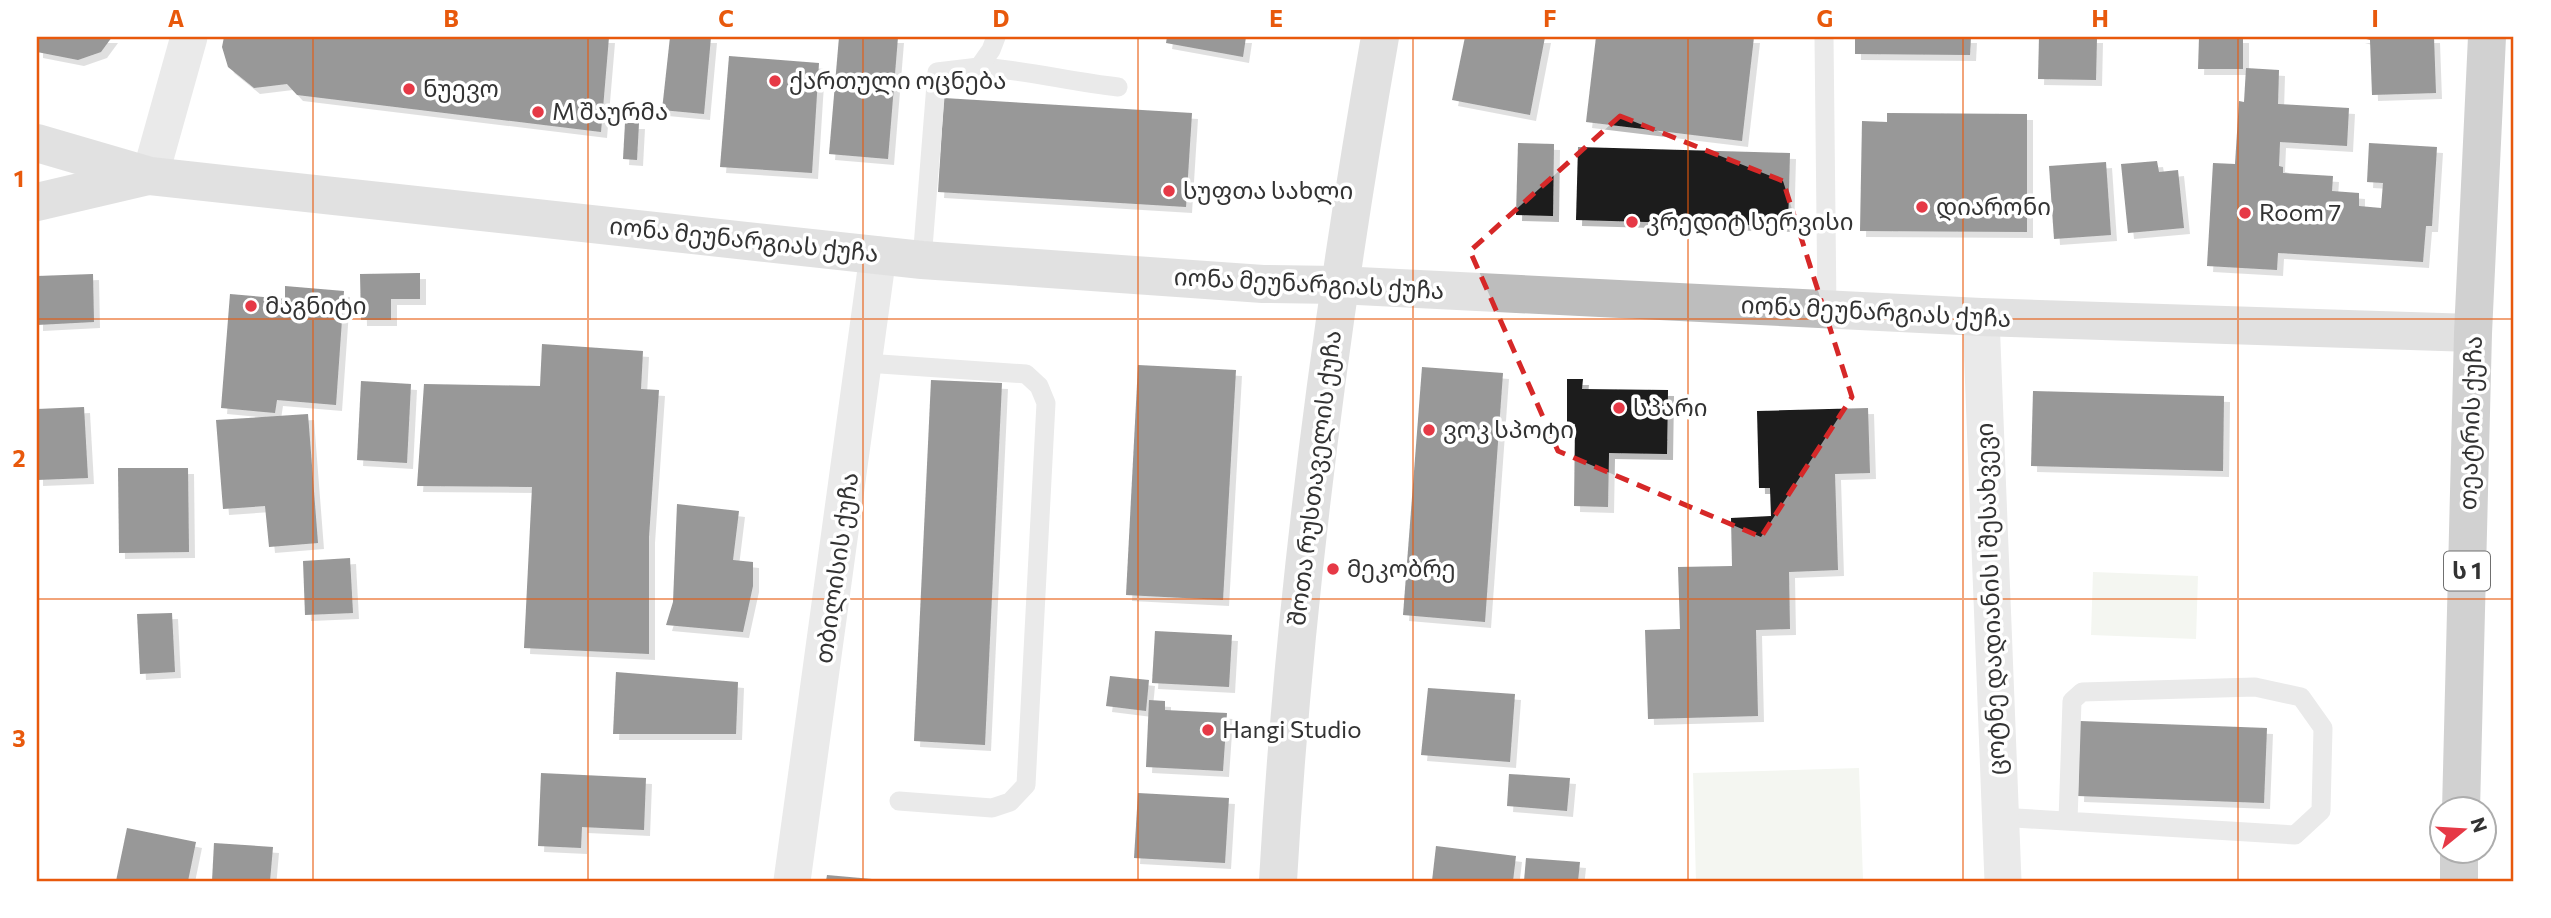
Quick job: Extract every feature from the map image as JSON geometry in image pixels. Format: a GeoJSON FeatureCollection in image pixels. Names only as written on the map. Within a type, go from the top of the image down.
{"type":"FeatureCollection","features":[{"type":"Feature","properties":{"kind":"highway","name":"თეატრის ქუჩა"},"geometry":{"type":"LineString","coordinates":[[2460,796],[2473,333],[2487,37]]}},
{"type":"Feature","properties":{"kind":"main road","name":"შოთა რუსთაველის ქუჩა"},"geometry":{"type":"LineString","coordinates":[[1278,881],[1286,734],[1338,285],[1380,37]]}},
{"type":"Feature","properties":{"kind":"main road"},"geometry":{"type":"LineString","coordinates":[[37,143],[150,176]]}},
{"type":"Feature","properties":{"kind":"main road"},"geometry":{"type":"LineString","coordinates":[[37,202],[150,176]]}},
{"type":"Feature","properties":{"kind":"main road","name":"იონა მეუნარგიას ქუჩა"},"geometry":{"type":"LineString","coordinates":[[150,176],[922,260],[1263,285],[1338,285],[1981,317],[2473,333]]}},
{"type":"Feature","properties":{"kind":"street"},"geometry":{"type":"LineString","coordinates":[[150,176],[189,37]]}},
{"type":"Feature","properties":{"kind":"street","name":"თბილისის ქუჩა"},"geometry":{"type":"LineString","coordinates":[[792,881],[866,363],[878,255]]}},
{"type":"Feature","properties":{"kind":"street","name":"ცოტნე დადიანის I შესახვევი"},"geometry":{"type":"LineString","coordinates":[[1981,317],[2003,881]]}},
{"type":"Feature","properties":{"kind":"lane"},"geometry":{"type":"LineString","coordinates":[[979,67],[996,37]]}},
{"type":"Feature","properties":{"kind":"lane"},"geometry":{"type":"LineString","coordinates":[[1824,37],[1828,310]]}},
{"type":"Feature","properties":{"kind":"lane"},"geometry":{"type":"LineString","coordinates":[[922,260],[937,72],[979,67],[1016,70],[1066,81],[1118,87]]}},
{"type":"Feature","properties":{"kind":"lane"},"geometry":{"type":"LineString","coordinates":[[866,363],[1026,373],[1039,386],[1046,403],[1026,785],[1010,802],[992,808],[899,801]]}},
{"type":"Feature","properties":{"kind":"lane"},"geometry":{"type":"LineString","coordinates":[[1999,817],[2294,835],[2321,811],[2323,728],[2301,697],[2255,687],[2082,692],[2072,701],[2068,821]]}},
{"type":"Feature","properties":{"kind":"highlighted area"},"geometry":{"type":"Polygon","coordinates":[[[1620,116],[1783,181],[1852,397],[1761,537],[1558,451],[1470,251],[1620,116]]]}},
{"type":"Feature","properties":{"kind":"shaded area"},"geometry":{"type":"Polygon","coordinates":[[[2093,572],[2198,576],[2196,639],[2091,635],[2093,572]]]}},
{"type":"Feature","properties":{"kind":"shaded area"},"geometry":{"type":"Polygon","coordinates":[[[1859,768],[1863,879],[1696,881],[1693,773],[1859,768]]]}},
{"type":"Feature","properties":{"kind":"building"},"geometry":{"type":"Polygon","coordinates":[[[37,37],[112,37],[101,52],[78,60],[37,52],[37,37]]]}},
{"type":"Feature","properties":{"kind":"building"},"geometry":{"type":"Polygon","coordinates":[[[224,37],[609,37],[601,132],[297,95],[287,84],[254,88],[228,67],[222,47],[224,37]]]}},
{"type":"Feature","properties":{"kind":"building"},"geometry":{"type":"Polygon","coordinates":[[[670,37],[711,37],[704,114],[662,110],[670,37]]]}},
{"type":"Feature","properties":{"kind":"building"},"geometry":{"type":"Polygon","coordinates":[[[839,37],[898,37],[888,159],[829,154],[839,37]]]}},
{"type":"Feature","properties":{"kind":"building"},"geometry":{"type":"Polygon","coordinates":[[[1167,37],[1246,37],[1243,57],[1166,43],[1167,37]]]}},
{"type":"Feature","properties":{"kind":"building"},"geometry":{"type":"Polygon","coordinates":[[[1465,37],[1545,37],[1530,115],[1452,100],[1465,37]]]}},
{"type":"Feature","properties":{"kind":"building"},"geometry":{"type":"Polygon","coordinates":[[[1596,37],[1754,37],[1742,141],[1586,122],[1596,37]]]}},
{"type":"Feature","properties":{"kind":"building"},"geometry":{"type":"Polygon","coordinates":[[[1855,37],[1971,37],[1970,55],[1855,54],[1855,37]]]}},
{"type":"Feature","properties":{"kind":"building"},"geometry":{"type":"Polygon","coordinates":[[[2039,37],[2097,37],[2096,80],[2038,79],[2039,37]]]}},
{"type":"Feature","properties":{"kind":"building"},"geometry":{"type":"Polygon","coordinates":[[[2199,37],[2243,37],[2243,69],[2198,69],[2199,37]]]}},
{"type":"Feature","properties":{"kind":"building"},"geometry":{"type":"Polygon","coordinates":[[[2359,37],[2434,37],[2436,93],[2372,95],[2370,40],[2359,37]]]}},
{"type":"Feature","properties":{"kind":"building"},"geometry":{"type":"Polygon","coordinates":[[[729,56],[819,63],[812,173],[720,167],[729,56]]]}},
{"type":"Feature","properties":{"kind":"building"},"geometry":{"type":"Polygon","coordinates":[[[2246,68],[2279,70],[2278,104],[2349,108],[2347,146],[2280,142],[2279,166],[2283,167],[2283,173],[2333,176],[2332,191],[2359,193],[2359,206],[2381,208],[2383,183],[2367,182],[2369,143],[2437,147],[2432,226],[2426,226],[2423,262],[2278,253],[2277,270],[2207,266],[2213,163],[2235,164],[2239,101],[2244,102],[2246,68]]]}},
{"type":"Feature","properties":{"kind":"building"},"geometry":{"type":"Polygon","coordinates":[[[944,98],[1192,113],[1186,207],[938,192],[944,98]]]}},
{"type":"Feature","properties":{"kind":"building"},"geometry":{"type":"Polygon","coordinates":[[[1887,113],[2027,114],[2027,232],[1860,231],[1862,121],[1887,122],[1887,113]]]}},
{"type":"Feature","properties":{"kind":"building"},"geometry":{"type":"Polygon","coordinates":[[[625,123],[639,123],[637,160],[623,159],[625,123]]]}},
{"type":"Feature","properties":{"kind":"building"},"geometry":{"type":"Polygon","coordinates":[[[1518,143],[1554,144],[1553,216],[1516,215],[1518,143]]]}},
{"type":"Feature","properties":{"kind":"building"},"geometry":{"type":"Polygon","coordinates":[[[1578,147],[1790,153],[1788,226],[1576,220],[1578,147]]]}},
{"type":"Feature","properties":{"kind":"building"},"geometry":{"type":"Polygon","coordinates":[[[2157,161],[2159,172],[2178,170],[2184,228],[2128,233],[2121,164],[2157,161]]]}},
{"type":"Feature","properties":{"kind":"building"},"geometry":{"type":"Polygon","coordinates":[[[2106,162],[2111,235],[2054,239],[2049,166],[2106,162]]]}},
{"type":"Feature","properties":{"kind":"building"},"geometry":{"type":"Polygon","coordinates":[[[420,273],[420,299],[391,299],[391,320],[361,320],[360,274],[420,273]]]}},
{"type":"Feature","properties":{"kind":"building"},"geometry":{"type":"Polygon","coordinates":[[[93,274],[94,322],[37,325],[37,276],[93,274]]]}},
{"type":"Feature","properties":{"kind":"building"},"geometry":{"type":"Polygon","coordinates":[[[285,286],[344,291],[336,405],[277,400],[275,413],[221,408],[230,294],[285,299],[285,286]]]}},
{"type":"Feature","properties":{"kind":"building"},"geometry":{"type":"Polygon","coordinates":[[[542,344],[643,351],[641,389],[659,390],[649,537],[649,654],[524,648],[532,487],[417,486],[424,384],[540,386],[542,344]]]}},
{"type":"Feature","properties":{"kind":"building"},"geometry":{"type":"Polygon","coordinates":[[[1138,365],[1236,370],[1223,600],[1126,595],[1138,365]]]}},
{"type":"Feature","properties":{"kind":"building"},"geometry":{"type":"Polygon","coordinates":[[[1422,367],[1503,373],[1485,622],[1403,615],[1422,367]]]}},
{"type":"Feature","properties":{"kind":"building"},"geometry":{"type":"Polygon","coordinates":[[[1567,379],[1583,379],[1582,389],[1668,390],[1667,454],[1609,453],[1608,507],[1574,506],[1575,424],[1567,423],[1567,379]]]}},
{"type":"Feature","properties":{"kind":"building"},"geometry":{"type":"Polygon","coordinates":[[[931,380],[1002,383],[985,745],[914,741],[931,380]]]}},
{"type":"Feature","properties":{"kind":"building"},"geometry":{"type":"Polygon","coordinates":[[[361,381],[411,384],[407,463],[357,460],[361,381]]]}},
{"type":"Feature","properties":{"kind":"building"},"geometry":{"type":"Polygon","coordinates":[[[2033,391],[2224,396],[2223,471],[2031,466],[2033,391]]]}},
{"type":"Feature","properties":{"kind":"building"},"geometry":{"type":"Polygon","coordinates":[[[84,407],[88,478],[37,480],[37,409],[84,407]]]}},
{"type":"Feature","properties":{"kind":"building"},"geometry":{"type":"Polygon","coordinates":[[[1868,408],[1870,473],[1835,474],[1838,570],[1789,572],[1790,629],[1756,630],[1758,716],[1648,719],[1645,630],[1680,629],[1678,567],[1732,566],[1731,518],[1771,516],[1770,488],[1759,488],[1757,411],[1868,408]]]}},
{"type":"Feature","properties":{"kind":"building"},"geometry":{"type":"Polygon","coordinates":[[[308,414],[318,543],[269,547],[265,506],[223,509],[216,420],[308,414]]]}},
{"type":"Feature","properties":{"kind":"building"},"geometry":{"type":"Polygon","coordinates":[[[118,468],[188,468],[189,552],[119,553],[118,468]]]}},
{"type":"Feature","properties":{"kind":"building"},"geometry":{"type":"Polygon","coordinates":[[[677,504],[739,511],[733,560],[753,562],[753,586],[743,632],[666,625],[673,602],[677,504]]]}},
{"type":"Feature","properties":{"kind":"building"},"geometry":{"type":"Polygon","coordinates":[[[350,558],[353,613],[305,615],[303,561],[350,558]]]}},
{"type":"Feature","properties":{"kind":"building"},"geometry":{"type":"Polygon","coordinates":[[[172,613],[175,672],[140,674],[137,614],[172,613]]]}},
{"type":"Feature","properties":{"kind":"building"},"geometry":{"type":"Polygon","coordinates":[[[1155,631],[1232,635],[1229,687],[1152,683],[1155,631]]]}},
{"type":"Feature","properties":{"kind":"building"},"geometry":{"type":"Polygon","coordinates":[[[616,672],[738,682],[736,734],[613,734],[616,672]]]}},
{"type":"Feature","properties":{"kind":"building"},"geometry":{"type":"Polygon","coordinates":[[[1110,676],[1149,680],[1146,711],[1106,706],[1110,676]]]}},
{"type":"Feature","properties":{"kind":"building"},"geometry":{"type":"Polygon","coordinates":[[[1428,688],[1515,694],[1510,762],[1421,755],[1428,688]]]}},
{"type":"Feature","properties":{"kind":"building"},"geometry":{"type":"Polygon","coordinates":[[[1149,700],[1165,701],[1165,710],[1227,713],[1223,771],[1146,767],[1149,700]]]}},
{"type":"Feature","properties":{"kind":"building"},"geometry":{"type":"Polygon","coordinates":[[[2080,721],[2267,728],[2264,803],[2078,796],[2080,721]]]}},
{"type":"Feature","properties":{"kind":"building"},"geometry":{"type":"Polygon","coordinates":[[[541,773],[646,778],[644,830],[582,827],[581,848],[538,846],[541,773]]]}},
{"type":"Feature","properties":{"kind":"building"},"geometry":{"type":"Polygon","coordinates":[[[1509,774],[1570,778],[1567,811],[1507,806],[1509,774]]]}},
{"type":"Feature","properties":{"kind":"building"},"geometry":{"type":"Polygon","coordinates":[[[1138,793],[1229,798],[1225,863],[1134,858],[1138,793]]]}},
{"type":"Feature","properties":{"kind":"building"},"geometry":{"type":"Polygon","coordinates":[[[127,828],[196,842],[188,881],[116,881],[127,828]]]}},
{"type":"Feature","properties":{"kind":"building"},"geometry":{"type":"Polygon","coordinates":[[[214,843],[273,847],[270,881],[212,881],[214,843]]]}},
{"type":"Feature","properties":{"kind":"building"},"geometry":{"type":"Polygon","coordinates":[[[1436,846],[1516,856],[1513,881],[1432,881],[1436,846]]]}},
{"type":"Feature","properties":{"kind":"building"},"geometry":{"type":"Polygon","coordinates":[[[1526,858],[1580,862],[1578,881],[1524,881],[1526,858]]]}},
{"type":"Feature","properties":{"kind":"building"},"geometry":{"type":"Polygon","coordinates":[[[827,875],[872,879],[872,881],[826,881],[827,875]]]}},
{"type":"Feature","properties":{"kind":"place","name":"ქართული ოცნება"},"geometry":{"type":"Point","coordinates":[775,81]}},
{"type":"Feature","properties":{"kind":"place","name":"ნუევო"},"geometry":{"type":"Point","coordinates":[409,89]}},
{"type":"Feature","properties":{"kind":"place","name":"M შაურმა"},"geometry":{"type":"Point","coordinates":[538,112]}},
{"type":"Feature","properties":{"kind":"place","name":"სუფთა სახლი"},"geometry":{"type":"Point","coordinates":[1169,191]}},
{"type":"Feature","properties":{"kind":"place","name":"დიარონი"},"geometry":{"type":"Point","coordinates":[1922,207]}},
{"type":"Feature","properties":{"kind":"place","name":"Room 7"},"geometry":{"type":"Point","coordinates":[2245,213]}},
{"type":"Feature","properties":{"kind":"place","name":"კრედიტ სერვისი"},"geometry":{"type":"Point","coordinates":[1632,222]}},
{"type":"Feature","properties":{"kind":"place","name":"მაგნიტი"},"geometry":{"type":"Point","coordinates":[251,306]}},
{"type":"Feature","properties":{"kind":"place","name":"სპარი"},"geometry":{"type":"Point","coordinates":[1619,408]}},
{"type":"Feature","properties":{"kind":"place","name":"ვოკ სპოტი"},"geometry":{"type":"Point","coordinates":[1429,430]}},
{"type":"Feature","properties":{"kind":"place","name":"მეკობრე"},"geometry":{"type":"Point","coordinates":[1333,569]}},
{"type":"Feature","properties":{"kind":"place","name":"Hangi Studio"},"geometry":{"type":"Point","coordinates":[1208,730]}}]}
